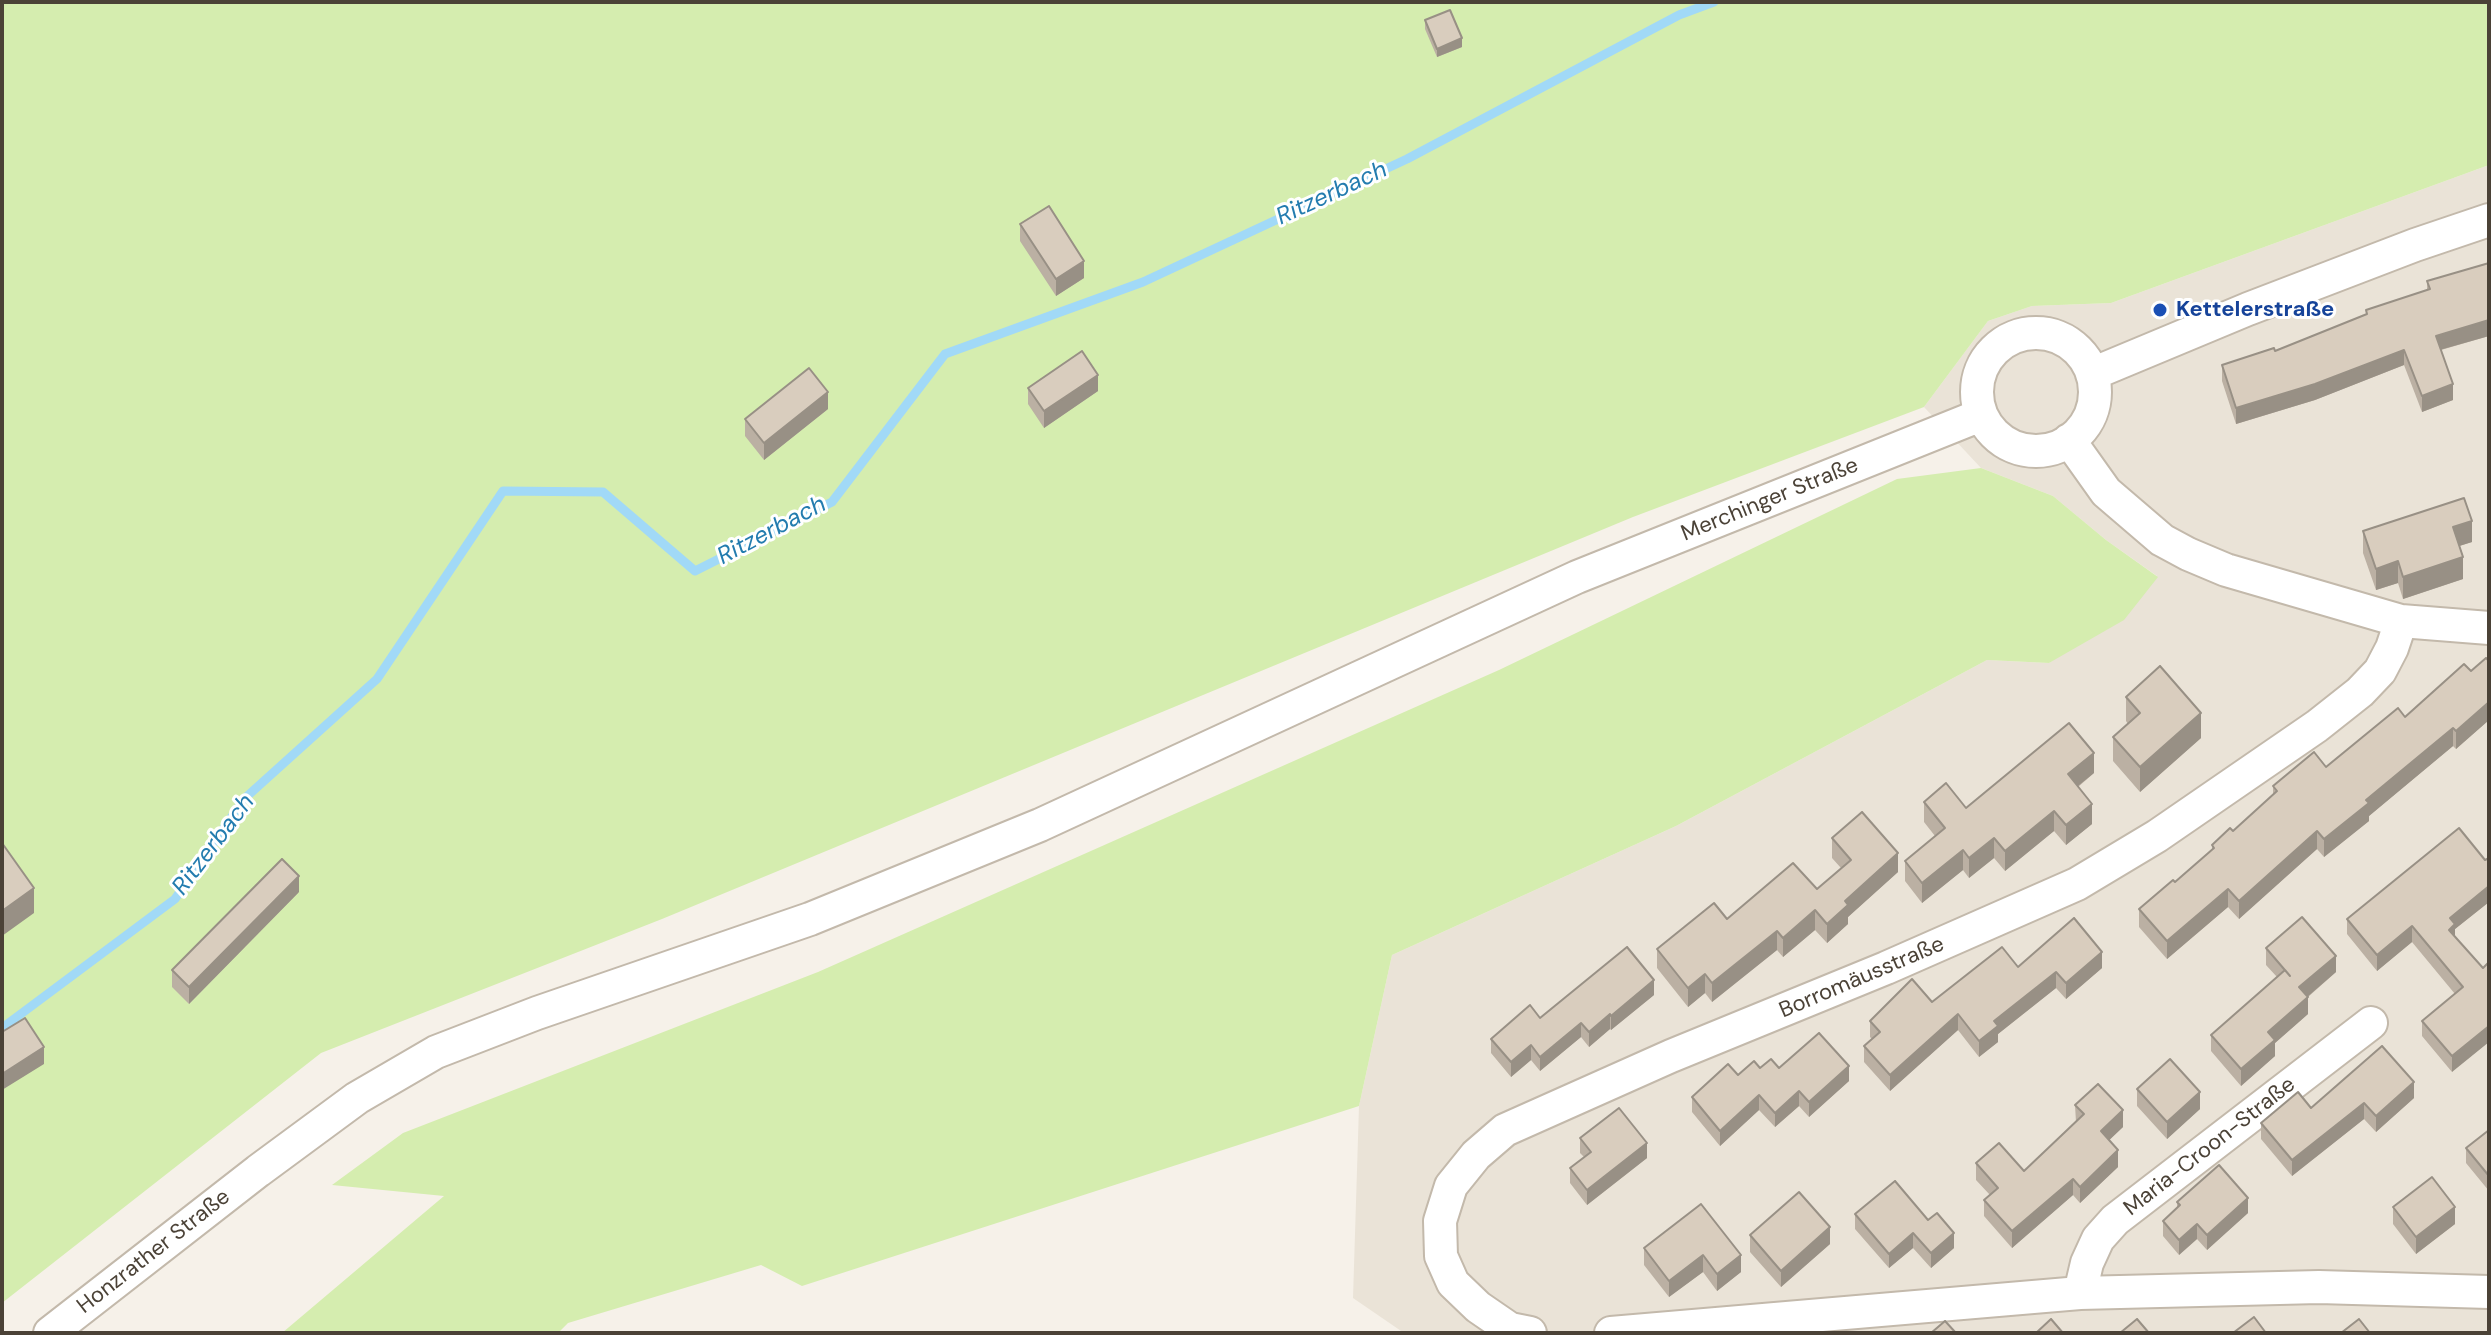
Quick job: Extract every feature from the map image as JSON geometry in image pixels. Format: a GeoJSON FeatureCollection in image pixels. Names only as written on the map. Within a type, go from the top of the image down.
{"type":"FeatureCollection","features":[{"type":"Feature","properties":{"kind":"street"},"geometry":{"type":"LineString","coordinates":[[2092,374],[2248,309],[2489,220]]}},
{"type":"Feature","properties":{"kind":"street"},"geometry":{"type":"LineString","coordinates":[[2035,333],[2071,344],[2084,357],[2092,374],[2095,393],[2092,411],[2083,427],[2069,440],[2045,449],[2019,448],[2003,441],[1990,430],[1981,415],[1977,396],[1979,377],[1999,345],[2016,336],[2035,333]]}},
{"type":"Feature","properties":{"kind":"street","name":"Merchinger Straße"},"geometry":{"type":"LineString","coordinates":[[258,1171],[357,1098],[436,1052],[537,1013],[810,919],[1040,825],[1559,586],[1981,415]]}},
{"type":"Feature","properties":{"kind":"street"},"geometry":{"type":"LineString","coordinates":[[2069,440],[2106,492],[2162,540],[2226,570],[2401,621],[2489,628]]}},
{"type":"Feature","properties":{"kind":"street","name":"Borromäusstraße"},"geometry":{"type":"LineString","coordinates":[[1530,1333],[1510,1329],[1478,1307],[1453,1283],[1441,1256],[1440,1221],[1451,1186],[1476,1155],[1505,1130],[1657,1062],[1886,968],[2077,884],[2157,836],[2317,726],[2360,692],[2380,671],[2401,621]]}},
{"type":"Feature","properties":{"kind":"street","name":"Maria-Croon-Straße"},"geometry":{"type":"LineString","coordinates":[[2080,1293],[2087,1263],[2098,1239],[2115,1220],[2371,1023]]}},
{"type":"Feature","properties":{"kind":"street","name":"Honzrather Straße"},"geometry":{"type":"LineString","coordinates":[[50,1333],[258,1171]]}},
{"type":"Feature","properties":{"kind":"street"},"geometry":{"type":"LineString","coordinates":[[1611,1333],[2080,1293],[2319,1287],[2488,1288]]}},
{"type":"Feature","properties":{"kind":"shaded area"},"geometry":{"type":"Polygon","coordinates":[[[2489,165],[2489,1333],[1404,1333],[1353,1298],[1359,1106],[1392,955],[1676,826],[1987,660],[2049,663],[2157,576],[2106,540],[2053,496],[1981,468],[1924,407],[1988,321],[2032,306],[2111,303],[2489,165]]]}},
{"type":"Feature","properties":{"kind":"green space"},"geometry":{"type":"Polygon","coordinates":[[[2,2],[2489,2],[2489,165],[2111,303],[2032,306],[1988,321],[1924,407],[1633,517],[662,919],[321,1053],[2,1303],[2,2]]]}},
{"type":"Feature","properties":{"kind":"green space"},"geometry":{"type":"Polygon","coordinates":[[[1981,468],[2053,496],[2106,540],[2158,577],[2124,620],[2049,663],[1987,660],[1676,826],[1392,955],[1359,1106],[802,1286],[761,1265],[568,1323],[558,1333],[282,1333],[444,1196],[332,1185],[403,1133],[818,972],[1499,670],[1897,479],[1981,468]]]}},
{"type":"Feature","properties":{"kind":"building"},"geometry":{"type":"Polygon","coordinates":[[[1450,10],[1462,38],[1437,49],[1425,20],[1450,10]]]}},
{"type":"Feature","properties":{"kind":"building"},"geometry":{"type":"Polygon","coordinates":[[[1049,206],[1084,261],[1056,279],[1020,224],[1049,206]]]}},
{"type":"Feature","properties":{"kind":"building"},"geometry":{"type":"Polygon","coordinates":[[[2489,263],[2489,320],[2436,336],[2453,384],[2422,396],[2404,350],[2315,384],[2236,408],[2222,365],[2274,348],[2275,351],[2367,314],[2366,310],[2430,289],[2427,281],[2489,263]]]}},
{"type":"Feature","properties":{"kind":"building"},"geometry":{"type":"Polygon","coordinates":[[[1082,351],[1098,375],[1044,411],[1028,388],[1082,351]]]}},
{"type":"Feature","properties":{"kind":"building"},"geometry":{"type":"Polygon","coordinates":[[[809,368],[828,392],[764,443],[745,419],[809,368]]]}},
{"type":"Feature","properties":{"kind":"building"},"geometry":{"type":"Polygon","coordinates":[[[2464,498],[2472,521],[2453,527],[2463,557],[2403,577],[2398,561],[2376,569],[2363,531],[2464,498]]]}},
{"type":"Feature","properties":{"kind":"building"},"geometry":{"type":"Polygon","coordinates":[[[2486,658],[2489,661],[2489,702],[2366,800],[2369,803],[2324,839],[2317,831],[2239,901],[2228,889],[2167,941],[2139,909],[2214,848],[2212,845],[2230,828],[2233,831],[2277,791],[2273,786],[2314,752],[2326,767],[2398,708],[2405,717],[2464,664],[2471,671],[2486,658]]]}},
{"type":"Feature","properties":{"kind":"building"},"geometry":{"type":"Polygon","coordinates":[[[2160,666],[2201,713],[2140,767],[2113,737],[2140,713],[2126,697],[2160,666]]]}},
{"type":"Feature","properties":{"kind":"building"},"geometry":{"type":"Polygon","coordinates":[[[2069,723],[2094,753],[2068,774],[2092,804],[2066,825],[2054,811],[2005,851],[1994,838],[1969,858],[1963,850],[1922,883],[1905,861],[1945,828],[1924,802],[1946,783],[1966,808],[2069,723]]]}},
{"type":"Feature","properties":{"kind":"building"},"geometry":{"type":"Polygon","coordinates":[[[1862,812],[1898,853],[1845,901],[1848,905],[1827,924],[1815,910],[1783,938],[1777,931],[1712,983],[1705,974],[1688,988],[1657,949],[1714,903],[1727,919],[1793,863],[1817,889],[1851,860],[1832,838],[1862,812]]]}},
{"type":"Feature","properties":{"kind":"building"},"geometry":{"type":"Polygon","coordinates":[[[2459,828],[2485,860],[2489,858],[2489,886],[2450,918],[2455,924],[2449,930],[2483,968],[2489,962],[2489,1026],[2452,1056],[2422,1021],[2463,987],[2412,926],[2377,955],[2347,919],[2459,828]]]}},
{"type":"Feature","properties":{"kind":"building"},"geometry":{"type":"Polygon","coordinates":[[[2,843],[34,888],[2,911],[2,843]]]}},
{"type":"Feature","properties":{"kind":"building"},"geometry":{"type":"Polygon","coordinates":[[[282,859],[299,876],[189,987],[172,970],[282,859]]]}},
{"type":"Feature","properties":{"kind":"building"},"geometry":{"type":"Polygon","coordinates":[[[2302,917],[2336,956],[2299,987],[2308,997],[2268,1032],[2275,1040],[2241,1069],[2211,1035],[2285,970],[2266,948],[2302,917]]]}},
{"type":"Feature","properties":{"kind":"building"},"geometry":{"type":"Polygon","coordinates":[[[2074,918],[2102,952],[2066,983],[2056,972],[1994,1021],[1998,1026],[1979,1041],[1958,1014],[1890,1075],[1864,1046],[1880,1032],[1870,1021],[1912,979],[1932,1002],[2002,947],[2018,967],[2074,918]]]}},
{"type":"Feature","properties":{"kind":"building"},"geometry":{"type":"Polygon","coordinates":[[[1627,947],[1654,980],[1589,1032],[1581,1023],[1540,1057],[1531,1045],[1511,1062],[1491,1039],[1530,1005],[1540,1018],[1627,947]]]}},
{"type":"Feature","properties":{"kind":"building"},"geometry":{"type":"Polygon","coordinates":[[[25,1018],[44,1047],[2,1074],[2,1032],[25,1018]]]}},
{"type":"Feature","properties":{"kind":"building"},"geometry":{"type":"Polygon","coordinates":[[[1819,1033],[1849,1066],[1809,1102],[1799,1091],[1775,1113],[1759,1095],[1720,1131],[1692,1097],[1728,1064],[1738,1075],[1754,1061],[1760,1068],[1771,1059],[1779,1068],[1819,1033]]]}},
{"type":"Feature","properties":{"kind":"building"},"geometry":{"type":"Polygon","coordinates":[[[2382,1046],[2414,1082],[2376,1116],[2364,1103],[2292,1160],[2261,1123],[2298,1092],[2311,1108],[2382,1046]]]}},
{"type":"Feature","properties":{"kind":"building"},"geometry":{"type":"Polygon","coordinates":[[[2170,1059],[2200,1092],[2167,1122],[2137,1089],[2170,1059]]]}},
{"type":"Feature","properties":{"kind":"building"},"geometry":{"type":"Polygon","coordinates":[[[2098,1084],[2123,1110],[2101,1131],[2118,1150],[2080,1187],[2073,1179],[2012,1231],[1984,1200],[1998,1188],[1976,1163],[1999,1143],[2024,1171],[2084,1114],[2075,1105],[2098,1084]]]}},
{"type":"Feature","properties":{"kind":"building"},"geometry":{"type":"Polygon","coordinates":[[[1619,1108],[1647,1143],[1587,1190],[1570,1168],[1591,1152],[1580,1138],[1619,1108]]]}},
{"type":"Feature","properties":{"kind":"building"},"geometry":{"type":"Polygon","coordinates":[[[2489,1130],[2489,1176],[2466,1148],[2489,1130]]]}},
{"type":"Feature","properties":{"kind":"building"},"geometry":{"type":"Polygon","coordinates":[[[2219,1165],[2248,1198],[2207,1235],[2197,1224],[2179,1240],[2163,1221],[2180,1205],[2177,1202],[2219,1165]]]}},
{"type":"Feature","properties":{"kind":"building"},"geometry":{"type":"Polygon","coordinates":[[[2432,1177],[2455,1207],[2416,1237],[2393,1207],[2432,1177]]]}},
{"type":"Feature","properties":{"kind":"building"},"geometry":{"type":"Polygon","coordinates":[[[1895,1181],[1928,1220],[1937,1213],[1954,1233],[1931,1253],[1913,1233],[1889,1254],[1855,1214],[1895,1181]]]}},
{"type":"Feature","properties":{"kind":"building"},"geometry":{"type":"Polygon","coordinates":[[[1799,1192],[1830,1227],[1781,1271],[1750,1235],[1799,1192]]]}},
{"type":"Feature","properties":{"kind":"building"},"geometry":{"type":"Polygon","coordinates":[[[1701,1204],[1741,1255],[1717,1274],[1703,1255],[1669,1281],[1644,1248],[1701,1204]]]}},
{"type":"Feature","properties":{"kind":"building"},"geometry":{"type":"Polygon","coordinates":[[[2254,1317],[2266,1333],[2233,1333],[2254,1317]]]}},
{"type":"Feature","properties":{"kind":"building"},"geometry":{"type":"Polygon","coordinates":[[[2051,1319],[2063,1333],[2036,1333],[2051,1319]]]}},
{"type":"Feature","properties":{"kind":"building"},"geometry":{"type":"Polygon","coordinates":[[[2137,1319],[2149,1333],[2120,1333],[2137,1319]]]}},
{"type":"Feature","properties":{"kind":"building"},"geometry":{"type":"Polygon","coordinates":[[[2359,1319],[2370,1333],[2341,1333],[2359,1319]]]}},
{"type":"Feature","properties":{"kind":"building"},"geometry":{"type":"Polygon","coordinates":[[[1945,1321],[1956,1333],[1931,1333],[1945,1321]]]}},
{"type":"Feature","properties":{"kind":"waterway","name":"Ritzerbach"},"geometry":{"type":"LineString","coordinates":[[2,1028],[175,899],[244,799],[377,679],[503,491],[603,492],[695,571],[832,502],[945,354],[1143,282],[1407,159],[1679,15],[1714,2]]}},
{"type":"Feature","properties":{"kind":"place","name":"Kettelerstraße"},"geometry":{"type":"Point","coordinates":[2160,310]}}]}
